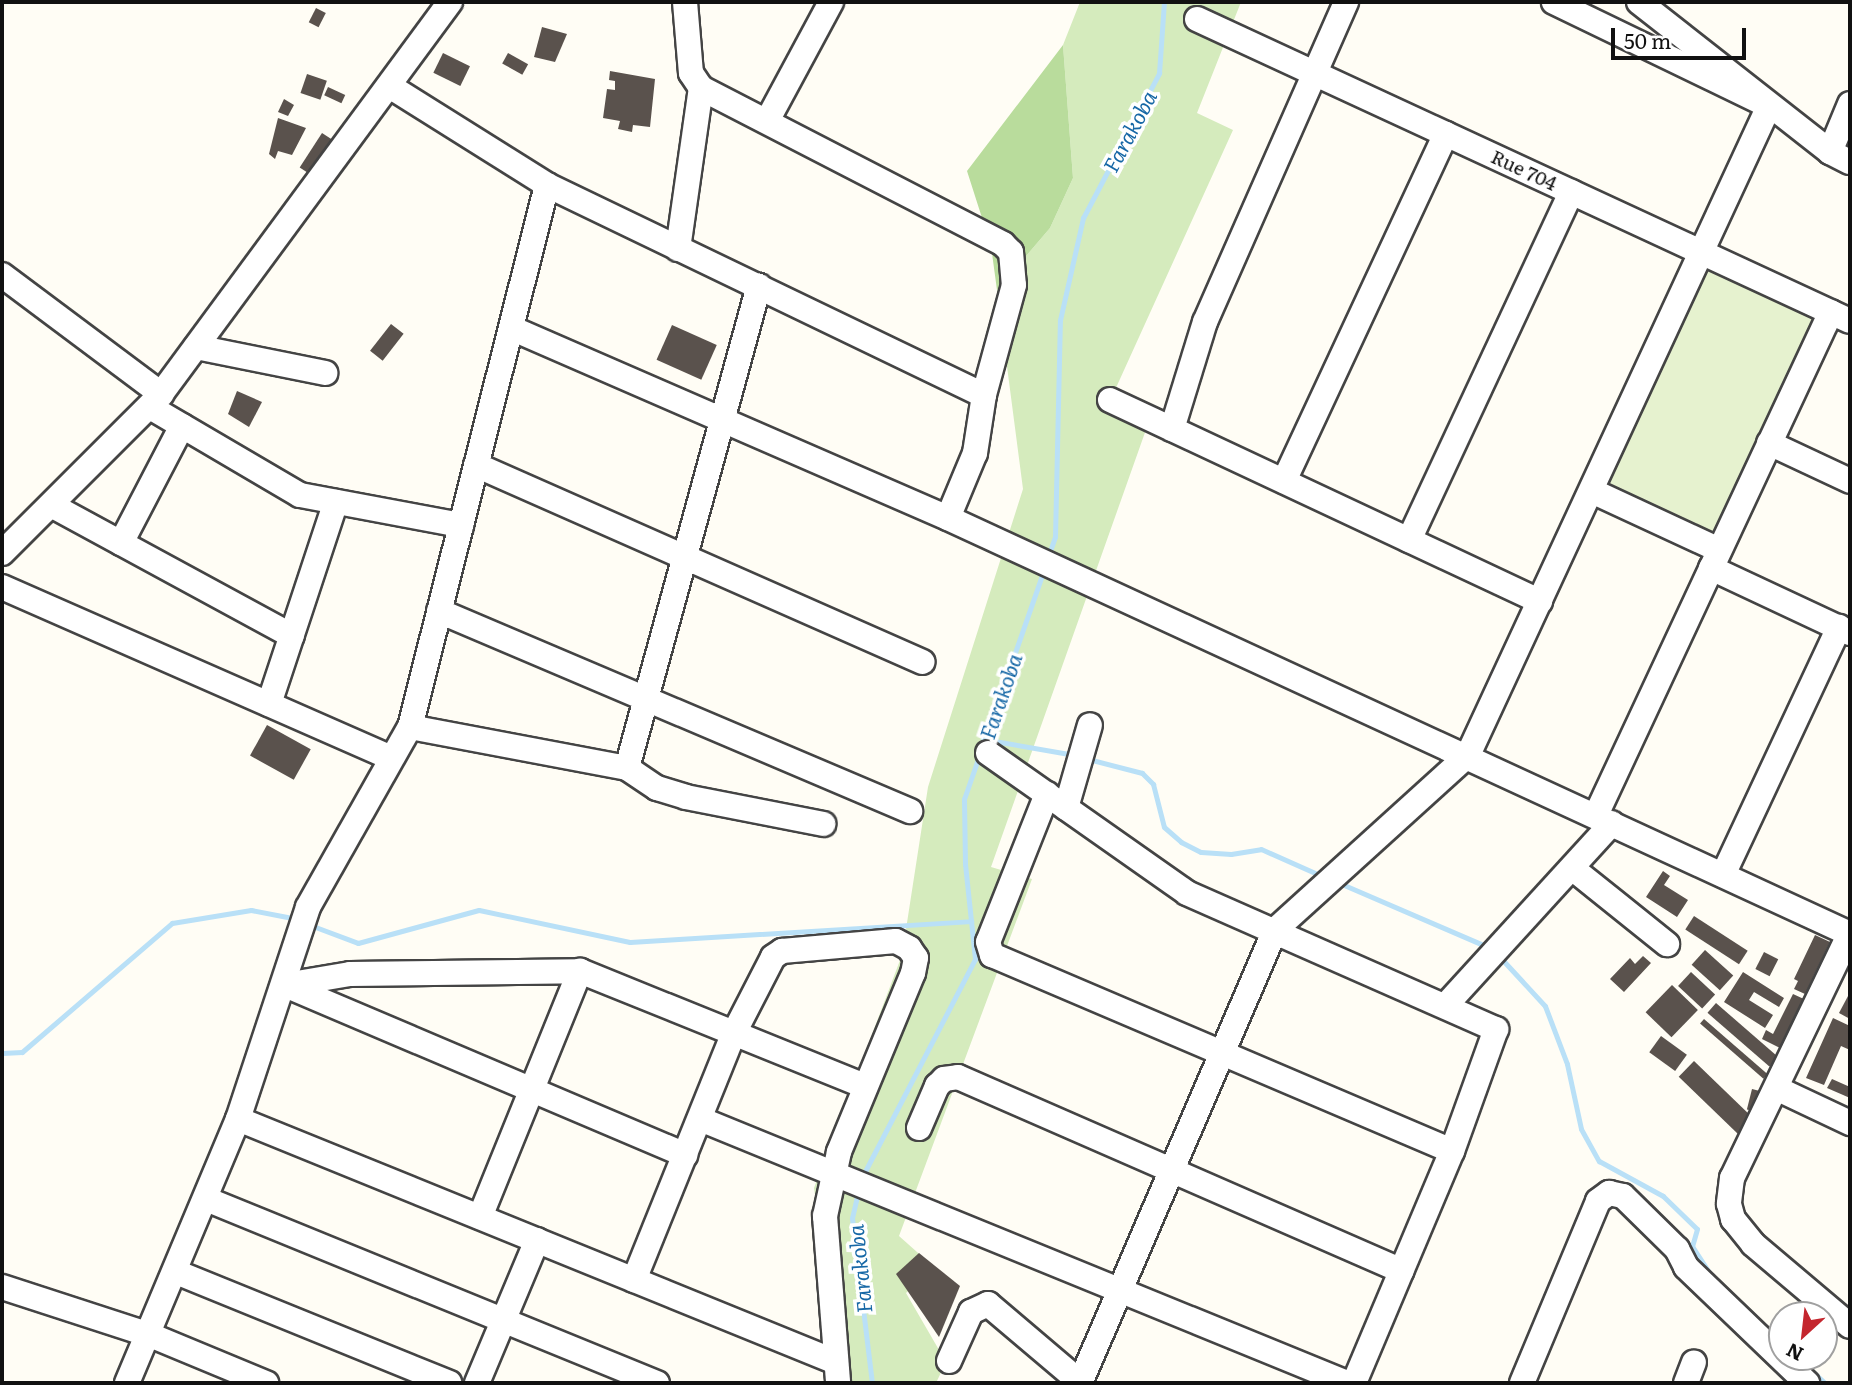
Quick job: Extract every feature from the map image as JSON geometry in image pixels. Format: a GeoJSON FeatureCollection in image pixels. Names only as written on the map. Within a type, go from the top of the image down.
{"type":"FeatureCollection","features":[{"type":"Feature","properties":{"kind":"street"},"geometry":{"type":"LineString","coordinates":[[2,553],[155,401],[391,87],[450,2]]}},
{"type":"Feature","properties":{"kind":"street"},"geometry":{"type":"LineString","coordinates":[[685,2],[691,73],[701,88],[1003,244],[1011,252],[1014,285],[984,395],[971,466],[948,518]]}},
{"type":"Feature","properties":{"kind":"street"},"geometry":{"type":"LineString","coordinates":[[767,121],[831,2]]}},
{"type":"Feature","properties":{"kind":"street"},"geometry":{"type":"LineString","coordinates":[[1172,429],[1205,322],[1317,75],[1346,2]]}},
{"type":"Feature","properties":{"kind":"street"},"geometry":{"type":"LineString","coordinates":[[1555,2],[1769,106]]}},
{"type":"Feature","properties":{"kind":"street"},"geometry":{"type":"LineString","coordinates":[[1639,2],[1769,106],[1840,157],[1850,104]]}},
{"type":"Feature","properties":{"kind":"street","name":"Rue 704"},"geometry":{"type":"LineString","coordinates":[[1198,19],[1841,316]]}},
{"type":"Feature","properties":{"kind":"street"},"geometry":{"type":"LineString","coordinates":[[391,87],[547,185],[984,395]]}},
{"type":"Feature","properties":{"kind":"street"},"geometry":{"type":"LineString","coordinates":[[678,249],[701,88]]}},
{"type":"Feature","properties":{"kind":"street"},"geometry":{"type":"LineString","coordinates":[[949,1362],[971,1312],[988,1304],[1081,1383],[1275,930],[1468,755],[1769,106]]}},
{"type":"Feature","properties":{"kind":"street"},"geometry":{"type":"LineString","coordinates":[[1284,481],[1446,134]]}},
{"type":"Feature","properties":{"kind":"street"},"geometry":{"type":"LineString","coordinates":[[127,1383],[150,1335],[239,1119],[285,985],[308,907],[390,757],[410,727],[547,185]]}},
{"type":"Feature","properties":{"kind":"street"},"geometry":{"type":"LineString","coordinates":[[1409,540],[1571,192]]}},
{"type":"Feature","properties":{"kind":"street"},"geometry":{"type":"LineString","coordinates":[[2,275],[182,426],[278,485],[300,495],[461,525]]}},
{"type":"Feature","properties":{"kind":"street"},"geometry":{"type":"LineString","coordinates":[[627,768],[759,286]]}},
{"type":"Feature","properties":{"kind":"street"},"geometry":{"type":"LineString","coordinates":[[1446,1005],[1572,868],[1604,819],[1715,559],[1769,443],[1841,316]]}},
{"type":"Feature","properties":{"kind":"street"},"geometry":{"type":"LineString","coordinates":[[511,328],[948,518],[1468,755],[1850,934],[1778,1089],[1732,1178],[1733,1219],[1753,1244],[1850,1326]]}},
{"type":"Feature","properties":{"kind":"street"},"geometry":{"type":"LineString","coordinates":[[197,347],[325,373]]}},
{"type":"Feature","properties":{"kind":"street"},"geometry":{"type":"LineString","coordinates":[[1110,400],[1540,601]]}},
{"type":"Feature","properties":{"kind":"street"},"geometry":{"type":"LineString","coordinates":[[121,543],[182,426]]}},
{"type":"Feature","properties":{"kind":"street"},"geometry":{"type":"LineString","coordinates":[[1769,443],[1850,481]]}},
{"type":"Feature","properties":{"kind":"street"},"geometry":{"type":"LineString","coordinates":[[476,465],[923,662]]}},
{"type":"Feature","properties":{"kind":"street"},"geometry":{"type":"LineString","coordinates":[[1592,491],[1844,630],[1723,875]]}},
{"type":"Feature","properties":{"kind":"street"},"geometry":{"type":"LineString","coordinates":[[269,704],[336,502]]}},
{"type":"Feature","properties":{"kind":"street"},"geometry":{"type":"LineString","coordinates":[[51,505],[292,636]]}},
{"type":"Feature","properties":{"kind":"street"},"geometry":{"type":"LineString","coordinates":[[2,587],[390,757]]}},
{"type":"Feature","properties":{"kind":"street"},"geometry":{"type":"LineString","coordinates":[[439,611],[910,811]]}},
{"type":"Feature","properties":{"kind":"street"},"geometry":{"type":"LineString","coordinates":[[1090,725],[1078,758],[991,935],[992,956],[1452,1150]]}},
{"type":"Feature","properties":{"kind":"street"},"geometry":{"type":"LineString","coordinates":[[410,727],[627,768],[657,788],[687,797],[823,824]]}},
{"type":"Feature","properties":{"kind":"street"},"geometry":{"type":"LineString","coordinates":[[988,753],[1187,893],[1491,1025],[1497,1035],[1452,1150],[1353,1383]]}},
{"type":"Feature","properties":{"kind":"street"},"geometry":{"type":"LineString","coordinates":[[1572,868],[1667,944]]}},
{"type":"Feature","properties":{"kind":"street"},"geometry":{"type":"LineString","coordinates":[[239,1119],[634,1280],[837,1373],[825,1232],[864,1086],[913,973],[916,958],[896,941],[782,951],[767,965],[734,1033],[634,1280]]}},
{"type":"Feature","properties":{"kind":"street"},"geometry":{"type":"LineString","coordinates":[[285,985],[350,974],[580,971],[864,1086]]}},
{"type":"Feature","properties":{"kind":"street"},"geometry":{"type":"LineString","coordinates":[[480,1217],[580,971]]}},
{"type":"Feature","properties":{"kind":"street"},"geometry":{"type":"LineString","coordinates":[[285,985],[685,1155]]}},
{"type":"Feature","properties":{"kind":"street"},"geometry":{"type":"LineString","coordinates":[[919,1128],[937,1086],[944,1079],[958,1077],[1401,1271]]}},
{"type":"Feature","properties":{"kind":"street"},"geometry":{"type":"LineString","coordinates":[[1778,1089],[1850,1123]]}},
{"type":"Feature","properties":{"kind":"street"},"geometry":{"type":"LineString","coordinates":[[700,1119],[1348,1383]]}},
{"type":"Feature","properties":{"kind":"street"},"geometry":{"type":"LineString","coordinates":[[1522,1383],[1598,1201],[1609,1193],[1623,1196],[1677,1249],[1686,1267],[1807,1383]]}},
{"type":"Feature","properties":{"kind":"street"},"geometry":{"type":"LineString","coordinates":[[206,1199],[657,1383]]}},
{"type":"Feature","properties":{"kind":"street"},"geometry":{"type":"LineString","coordinates":[[477,1383],[537,1240]]}},
{"type":"Feature","properties":{"kind":"street"},"geometry":{"type":"LineString","coordinates":[[176,1272],[449,1383]]}},
{"type":"Feature","properties":{"kind":"street"},"geometry":{"type":"LineString","coordinates":[[2,1287],[150,1335],[266,1383]]}},
{"type":"Feature","properties":{"kind":"green space"},"geometry":{"type":"Polygon","coordinates":[[[1080,2],[1241,2],[1197,113],[1233,130],[1110,401],[1148,424],[991,867],[1032,879],[899,1236],[935,1268],[906,1293],[946,1362],[936,1383],[831,1383],[827,1276],[814,1188],[902,955],[928,787],[1023,489],[997,290],[1050,228],[1073,178],[1063,45],[1080,2]]]}},
{"type":"Feature","properties":{"kind":"green space"},"geometry":{"type":"Polygon","coordinates":[[[1063,45],[1073,178],[1050,228],[997,290],[991,246],[967,171],[1063,45]]]}},
{"type":"Feature","properties":{"kind":"green space"},"geometry":{"type":"Polygon","coordinates":[[[1708,263],[1819,315],[1712,546],[1600,494],[1708,263]]]}},
{"type":"Feature","properties":{"kind":"building"},"geometry":{"type":"Polygon","coordinates":[[[316,8],[326,13],[319,27],[309,22],[316,8]]]}},
{"type":"Feature","properties":{"kind":"building"},"geometry":{"type":"Polygon","coordinates":[[[542,27],[567,34],[555,62],[534,57],[542,27]]]}},
{"type":"Feature","properties":{"kind":"building"},"geometry":{"type":"Polygon","coordinates":[[[443,53],[470,66],[460,86],[433,73],[443,53]]]}},
{"type":"Feature","properties":{"kind":"building"},"geometry":{"type":"Polygon","coordinates":[[[508,53],[528,64],[522,75],[502,63],[508,53]]]}},
{"type":"Feature","properties":{"kind":"building"},"geometry":{"type":"Polygon","coordinates":[[[610,71],[655,79],[650,127],[633,125],[632,132],[618,129],[620,121],[603,118],[607,89],[615,90],[615,81],[609,80],[610,71]]]}},
{"type":"Feature","properties":{"kind":"building"},"geometry":{"type":"Polygon","coordinates":[[[307,74],[327,81],[320,100],[300,93],[307,74]]]}},
{"type":"Feature","properties":{"kind":"building"},"geometry":{"type":"Polygon","coordinates":[[[328,87],[345,95],[341,103],[324,95],[328,87]]]}},
{"type":"Feature","properties":{"kind":"building"},"geometry":{"type":"Polygon","coordinates":[[[284,99],[294,105],[288,116],[278,112],[284,99]]]}},
{"type":"Feature","properties":{"kind":"building"},"geometry":{"type":"Polygon","coordinates":[[[278,118],[306,128],[292,155],[278,151],[275,159],[269,154],[278,118]]]}},
{"type":"Feature","properties":{"kind":"building"},"geometry":{"type":"Polygon","coordinates":[[[322,133],[336,142],[314,177],[300,167],[322,133]]]}},
{"type":"Feature","properties":{"kind":"building"},"geometry":{"type":"Polygon","coordinates":[[[391,324],[404,334],[383,361],[370,351],[391,324]]]}},
{"type":"Feature","properties":{"kind":"building"},"geometry":{"type":"Polygon","coordinates":[[[672,325],[717,345],[701,380],[657,360],[672,325]]]}},
{"type":"Feature","properties":{"kind":"building"},"geometry":{"type":"Polygon","coordinates":[[[237,391],[262,402],[249,427],[228,414],[237,391]]]}},
{"type":"Feature","properties":{"kind":"building"},"geometry":{"type":"Polygon","coordinates":[[[267,725],[311,749],[294,780],[250,756],[267,725]]]}},
{"type":"Feature","properties":{"kind":"building"},"geometry":{"type":"Polygon","coordinates":[[[1663,871],[1670,876],[1664,885],[1688,900],[1677,917],[1646,897],[1663,871]]]}},
{"type":"Feature","properties":{"kind":"building"},"geometry":{"type":"Polygon","coordinates":[[[1694,916],[1748,951],[1739,964],[1685,929],[1694,916]]]}},
{"type":"Feature","properties":{"kind":"building"},"geometry":{"type":"Polygon","coordinates":[[[1815,935],[1830,942],[1805,994],[1794,989],[1798,981],[1794,979],[1815,935]]]}},
{"type":"Feature","properties":{"kind":"building"},"geometry":{"type":"Polygon","coordinates":[[[1705,950],[1733,975],[1720,990],[1692,965],[1705,950]]]}},
{"type":"Feature","properties":{"kind":"building"},"geometry":{"type":"Polygon","coordinates":[[[1764,952],[1778,959],[1770,976],[1755,969],[1764,952]]]}},
{"type":"Feature","properties":{"kind":"building"},"geometry":{"type":"Polygon","coordinates":[[[1643,956],[1651,963],[1624,992],[1610,979],[1630,958],[1635,964],[1643,956]]]}},
{"type":"Feature","properties":{"kind":"building"},"geometry":{"type":"Polygon","coordinates":[[[1691,972],[1715,995],[1702,1008],[1678,986],[1691,972]]]}},
{"type":"Feature","properties":{"kind":"building"},"geometry":{"type":"Polygon","coordinates":[[[1743,972],[1784,998],[1779,1007],[1754,992],[1749,1000],[1773,1015],[1765,1028],[1724,1002],[1743,972]]]}},
{"type":"Feature","properties":{"kind":"building"},"geometry":{"type":"Polygon","coordinates":[[[1672,985],[1698,1010],[1671,1037],[1646,1012],[1672,985]]]}},
{"type":"Feature","properties":{"kind":"building"},"geometry":{"type":"Polygon","coordinates":[[[1793,994],[1806,1000],[1782,1049],[1762,1039],[1766,1030],[1773,1034],[1793,994]]]}},
{"type":"Feature","properties":{"kind":"building"},"geometry":{"type":"Polygon","coordinates":[[[1848,996],[1850,997],[1850,1019],[1839,1013],[1848,996]]]}},
{"type":"Feature","properties":{"kind":"building"},"geometry":{"type":"Polygon","coordinates":[[[1716,1003],[1778,1057],[1769,1067],[1707,1013],[1716,1003]]]}},
{"type":"Feature","properties":{"kind":"building"},"geometry":{"type":"Polygon","coordinates":[[[1833,1018],[1850,1026],[1850,1050],[1841,1046],[1824,1085],[1806,1078],[1833,1018]]]}},
{"type":"Feature","properties":{"kind":"building"},"geometry":{"type":"Polygon","coordinates":[[[1704,1019],[1767,1074],[1763,1079],[1700,1024],[1704,1019]]]}},
{"type":"Feature","properties":{"kind":"building"},"geometry":{"type":"Polygon","coordinates":[[[1661,1036],[1687,1055],[1675,1071],[1649,1052],[1661,1036]]]}},
{"type":"Feature","properties":{"kind":"building"},"geometry":{"type":"Polygon","coordinates":[[[1694,1061],[1756,1121],[1741,1137],[1679,1077],[1694,1061]]]}},
{"type":"Feature","properties":{"kind":"building"},"geometry":{"type":"Polygon","coordinates":[[[1832,1079],[1850,1087],[1850,1098],[1827,1088],[1832,1079]]]}},
{"type":"Feature","properties":{"kind":"building"},"geometry":{"type":"Polygon","coordinates":[[[1752,1089],[1764,1092],[1759,1112],[1747,1109],[1752,1089]]]}},
{"type":"Feature","properties":{"kind":"building"},"geometry":{"type":"Polygon","coordinates":[[[919,1253],[960,1286],[939,1337],[896,1274],[919,1253]]]}},
{"type":"Feature","properties":{"kind":"waterway","name":"Farakoba"},"geometry":{"type":"LineString","coordinates":[[1048,557],[1055,537],[1060,320],[1083,218],[1159,73],[1164,2]]}},
{"type":"Feature","properties":{"kind":"waterway","name":"Farakoba"},"geometry":{"type":"LineString","coordinates":[[861,1179],[975,959],[965,864],[964,799],[1044,569]]}},
{"type":"Feature","properties":{"kind":"waterway"},"geometry":{"type":"LineString","coordinates":[[983,739],[1075,755]]}},
{"type":"Feature","properties":{"kind":"waterway"},"geometry":{"type":"LineString","coordinates":[[1088,759],[1142,773],[1153,784],[1164,827],[1181,842],[1201,852],[1231,854],[1261,849],[1324,877]]}},
{"type":"Feature","properties":{"kind":"waterway"},"geometry":{"type":"LineString","coordinates":[[1337,882],[1488,947]]}},
{"type":"Feature","properties":{"kind":"waterway"},"geometry":{"type":"LineString","coordinates":[[2,1053],[22,1052],[172,923],[251,910],[292,918]]}},
{"type":"Feature","properties":{"kind":"waterway"},"geometry":{"type":"LineString","coordinates":[[310,925],[358,943],[479,910],[630,942],[971,921]]}},
{"type":"Feature","properties":{"kind":"waterway"},"geometry":{"type":"LineString","coordinates":[[1498,955],[1545,1006],[1567,1064],[1581,1129],[1599,1161],[1663,1196],[1697,1229],[1692,1246],[1709,1272]]}},
{"type":"Feature","properties":{"kind":"waterway","name":"Farakoba"},"geometry":{"type":"LineString","coordinates":[[858,1192],[852,1218],[872,1383]]}},
{"type":"Feature","properties":{"kind":"waterway"},"geometry":{"type":"LineString","coordinates":[[1812,1371],[1825,1383]]}}]}
